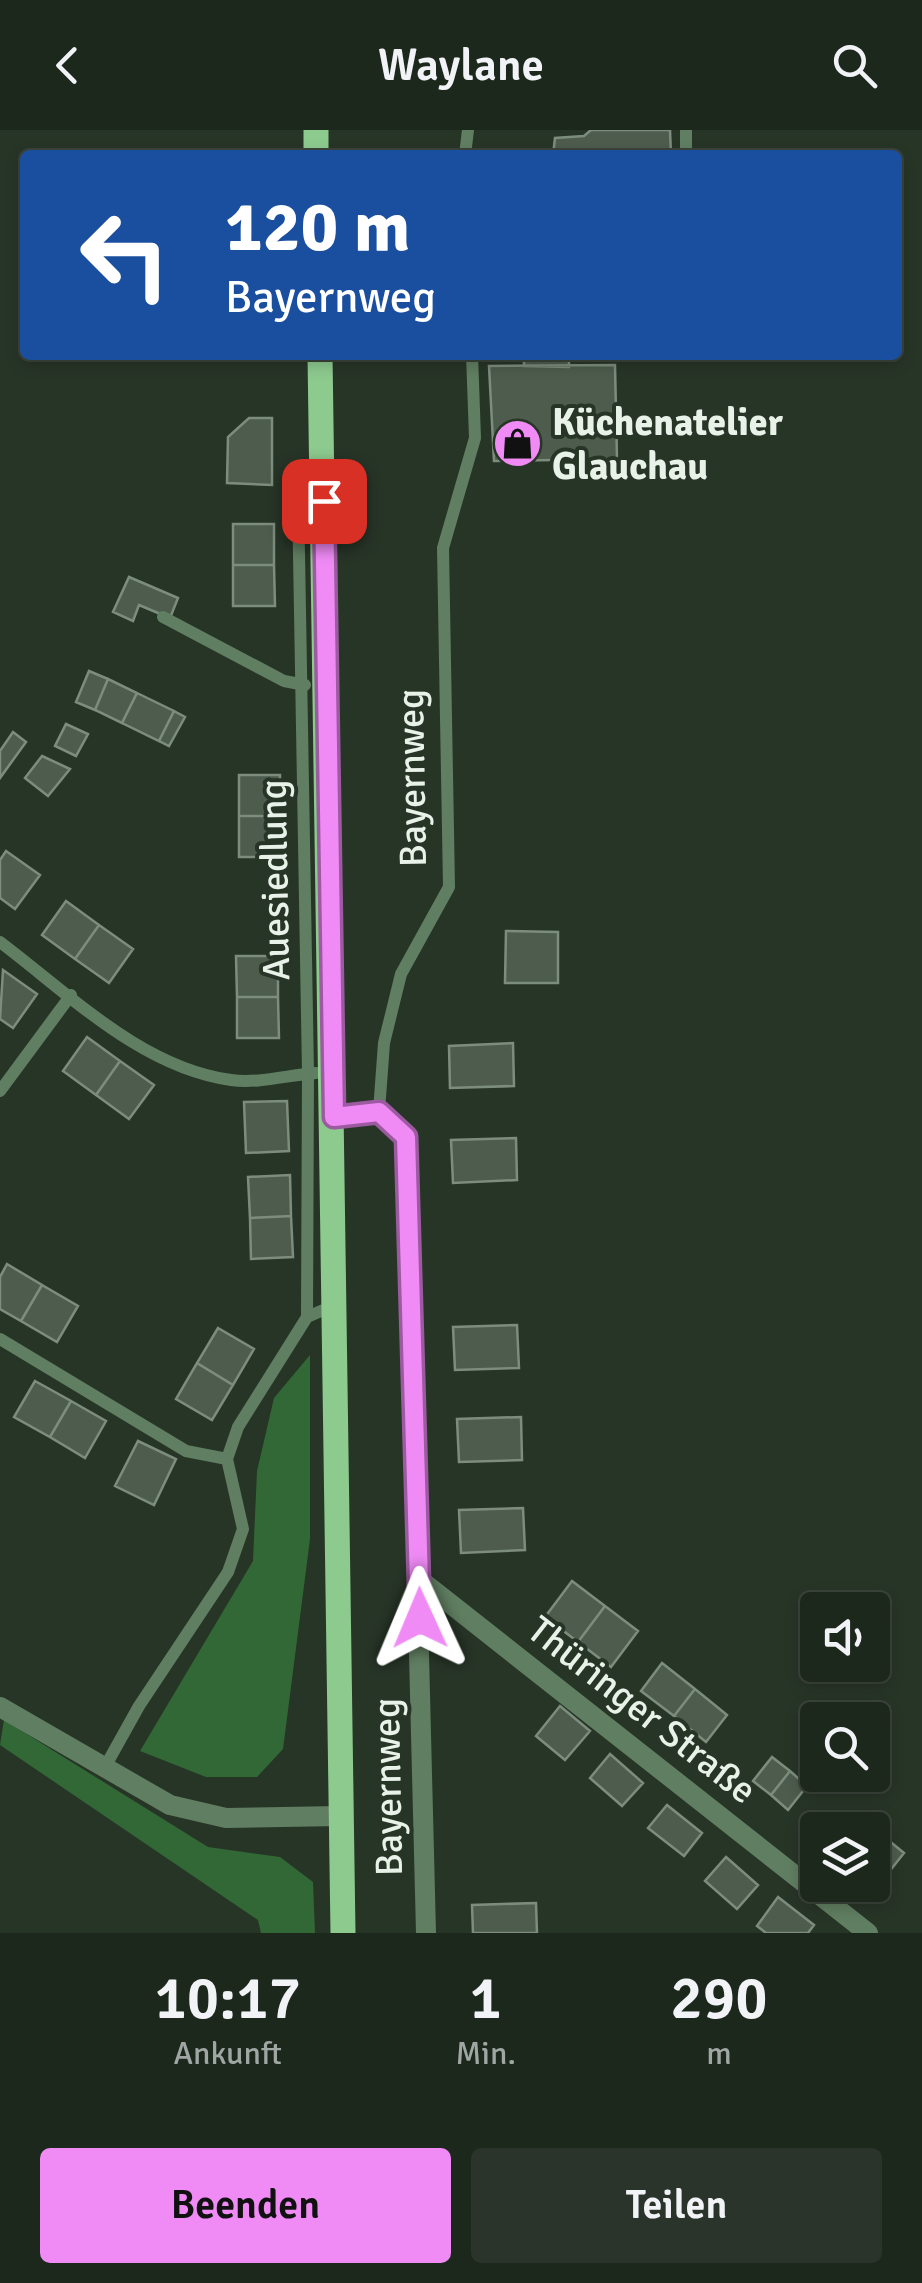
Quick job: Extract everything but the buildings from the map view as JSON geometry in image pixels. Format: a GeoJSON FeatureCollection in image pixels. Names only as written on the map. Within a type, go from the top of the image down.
{"type":"FeatureCollection","features":[{"type":"Feature","properties":{"kind":"main road"},"geometry":{"type":"LineString","coordinates":[[320,360],[328,684],[321,1072],[334,1117],[343,1933]]}},
{"type":"Feature","properties":{"kind":"street"},"geometry":{"type":"LineString","coordinates":[[334,1117],[379,1112]]}},
{"type":"Feature","properties":{"kind":"street","name":"Bayernweg"},"geometry":{"type":"LineString","coordinates":[[379,1112],[406,1137],[426,1933]]}},
{"type":"Feature","properties":{"kind":"street","name":"Thüringer Straße"},"geometry":{"type":"LineString","coordinates":[[420,1578],[868,1933]]}},
{"type":"Feature","properties":{"kind":"street"},"geometry":{"type":"LineString","coordinates":[[1,1711],[170,1805],[197,1815],[340,1816]]}},
{"type":"Feature","properties":{"kind":"lane","name":"Bayernweg"},"geometry":{"type":"LineString","coordinates":[[379,1112],[384,1043],[401,974],[449,888],[443,548],[475,438],[472,360]]}},
{"type":"Feature","properties":{"kind":"lane","name":"Auesiedlung"},"geometry":{"type":"LineString","coordinates":[[298,497],[301,685],[321,1072],[306,1316]]}},
{"type":"Feature","properties":{"kind":"lane"},"geometry":{"type":"LineString","coordinates":[[163,617],[284,681],[328,684]]}},
{"type":"Feature","properties":{"kind":"lane"},"geometry":{"type":"LineString","coordinates":[[0,942],[152,1054],[194,1073],[235,1081],[321,1072]]}},
{"type":"Feature","properties":{"kind":"lane"},"geometry":{"type":"LineString","coordinates":[[0,1090],[70,995]]}},
{"type":"Feature","properties":{"kind":"lane"},"geometry":{"type":"LineString","coordinates":[[105,1767],[139,1706],[228,1572],[243,1529],[227,1459],[238,1427],[306,1316],[337,1304]]}},
{"type":"Feature","properties":{"kind":"lane"},"geometry":{"type":"LineString","coordinates":[[0,1339],[186,1451],[227,1459]]}},
{"type":"Feature","properties":{"kind":"green space"},"geometry":{"type":"Polygon","coordinates":[[[310,1355],[310,1539],[283,1749],[257,1777],[206,1777],[140,1751],[253,1561],[257,1471],[274,1398],[310,1355]]]}},
{"type":"Feature","properties":{"kind":"green space"},"geometry":{"type":"Polygon","coordinates":[[[4,1720],[208,1847],[280,1857],[313,1882],[315,1933],[261,1933],[258,1920],[0,1745],[4,1720]]]}},
{"type":"Feature","properties":{"kind":"place","name":"Küchenatelier Glauchau"},"geometry":{"type":"Point","coordinates":[517,444]}},
{"type":"Feature","properties":{"kind":"route"},"geometry":{"type":"LineString","coordinates":[[324,501],[334,1117],[379,1112],[406,1137],[420,1618]]}}]}
